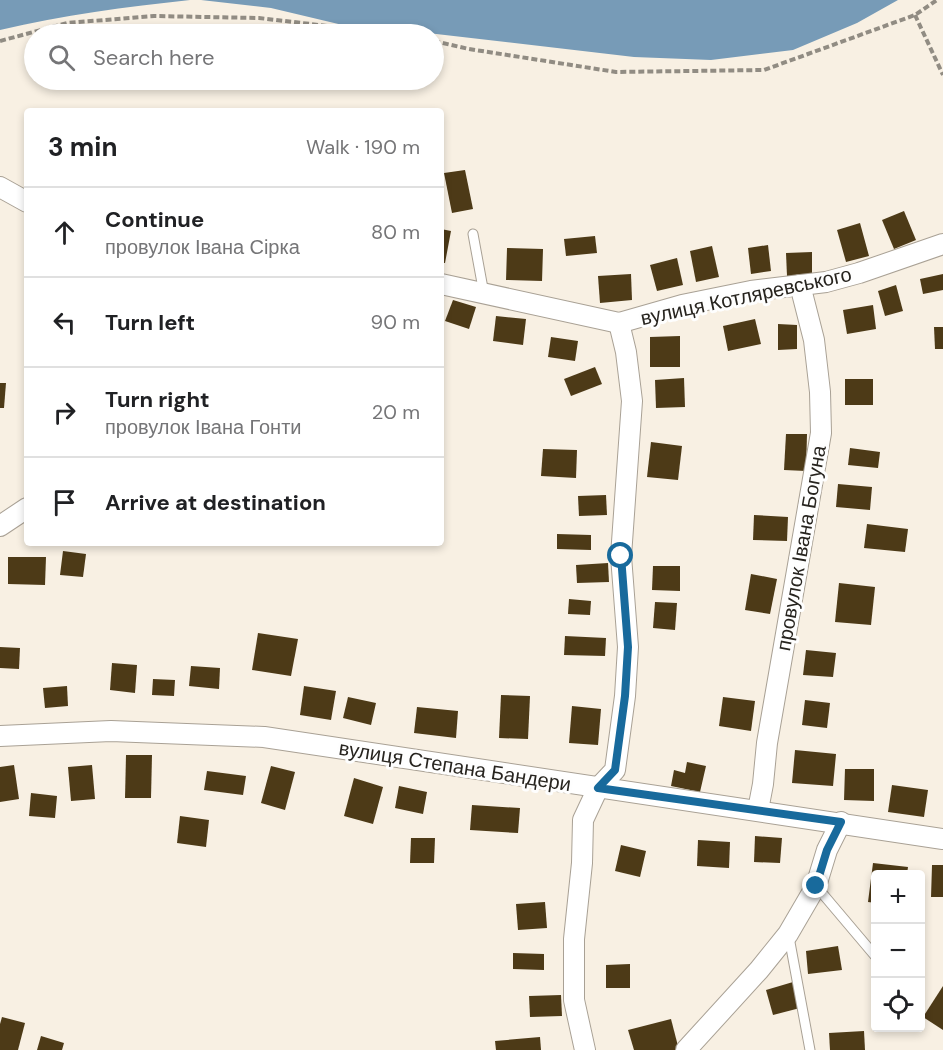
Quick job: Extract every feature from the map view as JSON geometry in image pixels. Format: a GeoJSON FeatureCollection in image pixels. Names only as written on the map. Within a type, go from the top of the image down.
{"type":"FeatureCollection","features":[{"type":"Feature","properties":{"kind":"street"},"geometry":{"type":"LineString","coordinates":[[0,187],[24,200]]}},
{"type":"Feature","properties":{"kind":"street","name":"вулиця Котляревського"},"geometry":{"type":"LineString","coordinates":[[444,285],[619,323],[682,305],[751,291],[826,282],[943,244]]}},
{"type":"Feature","properties":{"kind":"street","name":"провулок Івана Богуна"},"geometry":{"type":"LineString","coordinates":[[758,810],[763,784],[766,743],[821,433],[820,392],[814,340],[801,285]]}},
{"type":"Feature","properties":{"kind":"street"},"geometry":{"type":"LineString","coordinates":[[585,1050],[574,1000],[574,939],[582,863],[583,820],[598,788],[615,770],[625,696],[628,647],[621,556],[632,401],[626,352],[619,323]]}},
{"type":"Feature","properties":{"kind":"street"},"geometry":{"type":"LineString","coordinates":[[0,526],[24,510]]}},
{"type":"Feature","properties":{"kind":"street","name":"вулиця Степана Бандери"},"geometry":{"type":"LineString","coordinates":[[0,736],[111,731],[264,736],[943,839]]}},
{"type":"Feature","properties":{"kind":"street"},"geometry":{"type":"LineString","coordinates":[[686,1050],[759,970],[788,934],[816,886],[827,850],[841,822]]}},
{"type":"Feature","properties":{"kind":"lane"},"geometry":{"type":"LineString","coordinates":[[473,234],[484,294]]}},
{"type":"Feature","properties":{"kind":"lane"},"geometry":{"type":"LineString","coordinates":[[816,886],[871,951]]}},
{"type":"Feature","properties":{"kind":"lane"},"geometry":{"type":"LineString","coordinates":[[788,934],[810,1050]]}},
{"type":"Feature","properties":{"kind":"path"},"geometry":{"type":"LineString","coordinates":[[444,44],[469,50],[616,72],[764,70],[915,15],[937,0]]}},
{"type":"Feature","properties":{"kind":"path"},"geometry":{"type":"LineString","coordinates":[[915,15],[943,75]]}},
{"type":"Feature","properties":{"kind":"path"},"geometry":{"type":"LineString","coordinates":[[63,24],[154,16],[259,18],[310,24]]}},
{"type":"Feature","properties":{"kind":"path"},"geometry":{"type":"LineString","coordinates":[[0,41],[24,35]]}},
{"type":"Feature","properties":{"kind":"water"},"geometry":{"type":"Polygon","coordinates":[[[0,0],[190,0],[95,12],[0,30],[0,0]]]}},
{"type":"Feature","properties":{"kind":"water"},"geometry":{"type":"Polygon","coordinates":[[[201,0],[898,0],[857,23],[793,50],[711,60],[634,57],[444,35],[444,24],[338,24],[271,8],[201,0]]]}},
{"type":"Feature","properties":{"kind":"building"},"geometry":{"type":"Polygon","coordinates":[[[465,170],[473,209],[452,213],[444,173],[465,170]]]}},
{"type":"Feature","properties":{"kind":"building"},"geometry":{"type":"Polygon","coordinates":[[[904,211],[916,240],[894,249],[882,220],[904,211]]]}},
{"type":"Feature","properties":{"kind":"building"},"geometry":{"type":"Polygon","coordinates":[[[860,223],[869,256],[846,262],[837,230],[860,223]]]}},
{"type":"Feature","properties":{"kind":"building"},"geometry":{"type":"Polygon","coordinates":[[[444,230],[451,231],[444,263],[444,230]]]}},
{"type":"Feature","properties":{"kind":"building"},"geometry":{"type":"Polygon","coordinates":[[[595,236],[597,253],[566,256],[564,239],[595,236]]]}},
{"type":"Feature","properties":{"kind":"building"},"geometry":{"type":"Polygon","coordinates":[[[768,245],[771,271],[751,274],[748,248],[768,245]]]}},
{"type":"Feature","properties":{"kind":"building"},"geometry":{"type":"Polygon","coordinates":[[[712,246],[719,277],[696,282],[690,251],[712,246]]]}},
{"type":"Feature","properties":{"kind":"building"},"geometry":{"type":"Polygon","coordinates":[[[507,248],[543,249],[542,281],[506,280],[507,248]]]}},
{"type":"Feature","properties":{"kind":"building"},"geometry":{"type":"Polygon","coordinates":[[[812,252],[812,276],[787,276],[786,253],[812,252]]]}},
{"type":"Feature","properties":{"kind":"building"},"geometry":{"type":"Polygon","coordinates":[[[677,258],[683,285],[657,291],[650,265],[677,258]]]}},
{"type":"Feature","properties":{"kind":"building"},"geometry":{"type":"Polygon","coordinates":[[[631,274],[632,300],[600,303],[598,276],[631,274]]]}},
{"type":"Feature","properties":{"kind":"building"},"geometry":{"type":"Polygon","coordinates":[[[943,274],[943,290],[923,294],[920,279],[943,274]]]}},
{"type":"Feature","properties":{"kind":"building"},"geometry":{"type":"Polygon","coordinates":[[[896,285],[903,311],[885,316],[878,291],[896,285]]]}},
{"type":"Feature","properties":{"kind":"building"},"geometry":{"type":"Polygon","coordinates":[[[453,300],[476,307],[469,329],[445,321],[453,300]]]}},
{"type":"Feature","properties":{"kind":"building"},"geometry":{"type":"Polygon","coordinates":[[[873,305],[876,329],[847,334],[843,310],[873,305]]]}},
{"type":"Feature","properties":{"kind":"building"},"geometry":{"type":"Polygon","coordinates":[[[496,316],[526,319],[523,345],[493,341],[496,316]]]}},
{"type":"Feature","properties":{"kind":"building"},"geometry":{"type":"Polygon","coordinates":[[[755,319],[761,344],[728,351],[723,326],[755,319]]]}},
{"type":"Feature","properties":{"kind":"building"},"geometry":{"type":"Polygon","coordinates":[[[778,324],[797,325],[797,349],[778,350],[778,324]]]}},
{"type":"Feature","properties":{"kind":"building"},"geometry":{"type":"Polygon","coordinates":[[[934,327],[943,327],[943,349],[935,349],[934,327]]]}},
{"type":"Feature","properties":{"kind":"building"},"geometry":{"type":"Polygon","coordinates":[[[680,336],[680,367],[650,367],[650,337],[680,336]]]}},
{"type":"Feature","properties":{"kind":"building"},"geometry":{"type":"Polygon","coordinates":[[[551,337],[578,341],[575,361],[548,357],[551,337]]]}},
{"type":"Feature","properties":{"kind":"building"},"geometry":{"type":"Polygon","coordinates":[[[595,367],[602,384],[571,396],[564,379],[595,367]]]}},
{"type":"Feature","properties":{"kind":"building"},"geometry":{"type":"Polygon","coordinates":[[[684,378],[685,407],[656,408],[655,380],[684,378]]]}},
{"type":"Feature","properties":{"kind":"building"},"geometry":{"type":"Polygon","coordinates":[[[845,379],[873,379],[873,405],[845,405],[845,379]]]}},
{"type":"Feature","properties":{"kind":"building"},"geometry":{"type":"Polygon","coordinates":[[[0,383],[6,383],[4,408],[0,408],[0,383]]]}},
{"type":"Feature","properties":{"kind":"building"},"geometry":{"type":"Polygon","coordinates":[[[786,434],[807,434],[806,471],[784,470],[786,434]]]}},
{"type":"Feature","properties":{"kind":"building"},"geometry":{"type":"Polygon","coordinates":[[[651,442],[682,446],[678,480],[647,477],[651,442]]]}},
{"type":"Feature","properties":{"kind":"building"},"geometry":{"type":"Polygon","coordinates":[[[850,448],[880,452],[878,468],[848,465],[850,448]]]}},
{"type":"Feature","properties":{"kind":"building"},"geometry":{"type":"Polygon","coordinates":[[[543,449],[577,450],[576,478],[541,476],[543,449]]]}},
{"type":"Feature","properties":{"kind":"building"},"geometry":{"type":"Polygon","coordinates":[[[838,484],[872,487],[870,510],[836,507],[838,484]]]}},
{"type":"Feature","properties":{"kind":"building"},"geometry":{"type":"Polygon","coordinates":[[[606,495],[607,515],[579,516],[578,496],[606,495]]]}},
{"type":"Feature","properties":{"kind":"building"},"geometry":{"type":"Polygon","coordinates":[[[754,515],[788,517],[787,541],[753,540],[754,515]]]}},
{"type":"Feature","properties":{"kind":"building"},"geometry":{"type":"Polygon","coordinates":[[[867,524],[908,529],[905,552],[864,548],[867,524]]]}},
{"type":"Feature","properties":{"kind":"building"},"geometry":{"type":"Polygon","coordinates":[[[557,534],[591,535],[591,550],[557,549],[557,534]]]}},
{"type":"Feature","properties":{"kind":"building"},"geometry":{"type":"Polygon","coordinates":[[[63,551],[86,554],[83,577],[60,575],[63,551]]]}},
{"type":"Feature","properties":{"kind":"building"},"geometry":{"type":"Polygon","coordinates":[[[8,557],[46,557],[45,585],[8,584],[8,557]]]}},
{"type":"Feature","properties":{"kind":"building"},"geometry":{"type":"Polygon","coordinates":[[[608,563],[609,582],[577,583],[576,565],[608,563]]]}},
{"type":"Feature","properties":{"kind":"building"},"geometry":{"type":"Polygon","coordinates":[[[653,566],[680,566],[680,591],[652,590],[653,566]]]}},
{"type":"Feature","properties":{"kind":"building"},"geometry":{"type":"Polygon","coordinates":[[[751,574],[777,579],[770,614],[745,610],[751,574]]]}},
{"type":"Feature","properties":{"kind":"building"},"geometry":{"type":"Polygon","coordinates":[[[839,583],[875,587],[871,625],[835,622],[839,583]]]}},
{"type":"Feature","properties":{"kind":"building"},"geometry":{"type":"Polygon","coordinates":[[[569,599],[591,601],[590,615],[568,614],[569,599]]]}},
{"type":"Feature","properties":{"kind":"building"},"geometry":{"type":"Polygon","coordinates":[[[655,602],[677,603],[675,630],[653,628],[655,602]]]}},
{"type":"Feature","properties":{"kind":"building"},"geometry":{"type":"Polygon","coordinates":[[[258,633],[298,639],[291,676],[252,670],[258,633]]]}},
{"type":"Feature","properties":{"kind":"building"},"geometry":{"type":"Polygon","coordinates":[[[565,636],[606,638],[605,656],[564,655],[565,636]]]}},
{"type":"Feature","properties":{"kind":"building"},"geometry":{"type":"Polygon","coordinates":[[[0,647],[20,648],[19,669],[0,668],[0,647]]]}},
{"type":"Feature","properties":{"kind":"building"},"geometry":{"type":"Polygon","coordinates":[[[806,650],[836,653],[833,677],[803,675],[806,650]]]}},
{"type":"Feature","properties":{"kind":"building"},"geometry":{"type":"Polygon","coordinates":[[[112,663],[137,665],[135,693],[110,690],[112,663]]]}},
{"type":"Feature","properties":{"kind":"building"},"geometry":{"type":"Polygon","coordinates":[[[191,666],[220,668],[219,689],[189,686],[191,666]]]}},
{"type":"Feature","properties":{"kind":"building"},"geometry":{"type":"Polygon","coordinates":[[[153,679],[175,680],[174,696],[152,695],[153,679]]]}},
{"type":"Feature","properties":{"kind":"building"},"geometry":{"type":"Polygon","coordinates":[[[67,686],[68,706],[45,708],[43,688],[67,686]]]}},
{"type":"Feature","properties":{"kind":"building"},"geometry":{"type":"Polygon","coordinates":[[[304,686],[336,691],[331,720],[300,715],[304,686]]]}},
{"type":"Feature","properties":{"kind":"building"},"geometry":{"type":"Polygon","coordinates":[[[501,695],[530,696],[528,739],[499,738],[501,695]]]}},
{"type":"Feature","properties":{"kind":"building"},"geometry":{"type":"Polygon","coordinates":[[[348,697],[376,703],[371,725],[343,718],[348,697]]]}},
{"type":"Feature","properties":{"kind":"building"},"geometry":{"type":"Polygon","coordinates":[[[723,697],[755,701],[751,731],[719,726],[723,697]]]}},
{"type":"Feature","properties":{"kind":"building"},"geometry":{"type":"Polygon","coordinates":[[[805,700],[830,703],[827,728],[802,725],[805,700]]]}},
{"type":"Feature","properties":{"kind":"building"},"geometry":{"type":"Polygon","coordinates":[[[572,706],[601,709],[598,745],[569,743],[572,706]]]}},
{"type":"Feature","properties":{"kind":"building"},"geometry":{"type":"Polygon","coordinates":[[[417,707],[458,711],[456,738],[414,733],[417,707]]]}},
{"type":"Feature","properties":{"kind":"building"},"geometry":{"type":"Polygon","coordinates":[[[795,750],[836,754],[833,786],[792,783],[795,750]]]}},
{"type":"Feature","properties":{"kind":"building"},"geometry":{"type":"Polygon","coordinates":[[[126,755],[152,755],[151,798],[125,798],[126,755]]]}},
{"type":"Feature","properties":{"kind":"building"},"geometry":{"type":"Polygon","coordinates":[[[687,762],[706,766],[700,792],[671,786],[674,770],[685,773],[687,762]]]}},
{"type":"Feature","properties":{"kind":"building"},"geometry":{"type":"Polygon","coordinates":[[[14,765],[19,799],[0,802],[0,767],[14,765]]]}},
{"type":"Feature","properties":{"kind":"building"},"geometry":{"type":"Polygon","coordinates":[[[92,765],[95,799],[71,801],[68,767],[92,765]]]}},
{"type":"Feature","properties":{"kind":"building"},"geometry":{"type":"Polygon","coordinates":[[[271,766],[295,772],[285,810],[261,803],[271,766]]]}},
{"type":"Feature","properties":{"kind":"building"},"geometry":{"type":"Polygon","coordinates":[[[845,769],[874,769],[874,801],[844,800],[845,769]]]}},
{"type":"Feature","properties":{"kind":"building"},"geometry":{"type":"Polygon","coordinates":[[[207,771],[246,776],[243,795],[204,790],[207,771]]]}},
{"type":"Feature","properties":{"kind":"building"},"geometry":{"type":"Polygon","coordinates":[[[354,778],[383,787],[373,824],[344,816],[354,778]]]}},
{"type":"Feature","properties":{"kind":"building"},"geometry":{"type":"Polygon","coordinates":[[[892,785],[928,790],[924,817],[888,812],[892,785]]]}},
{"type":"Feature","properties":{"kind":"building"},"geometry":{"type":"Polygon","coordinates":[[[399,786],[427,792],[423,814],[395,808],[399,786]]]}},
{"type":"Feature","properties":{"kind":"building"},"geometry":{"type":"Polygon","coordinates":[[[31,793],[57,796],[55,818],[29,816],[31,793]]]}},
{"type":"Feature","properties":{"kind":"building"},"geometry":{"type":"Polygon","coordinates":[[[472,805],[520,808],[518,833],[470,830],[472,805]]]}},
{"type":"Feature","properties":{"kind":"building"},"geometry":{"type":"Polygon","coordinates":[[[180,816],[209,820],[206,847],[177,843],[180,816]]]}},
{"type":"Feature","properties":{"kind":"building"},"geometry":{"type":"Polygon","coordinates":[[[755,836],[782,838],[780,863],[754,862],[755,836]]]}},
{"type":"Feature","properties":{"kind":"building"},"geometry":{"type":"Polygon","coordinates":[[[411,838],[435,838],[434,863],[410,863],[411,838]]]}},
{"type":"Feature","properties":{"kind":"building"},"geometry":{"type":"Polygon","coordinates":[[[698,840],[730,842],[729,868],[697,866],[698,840]]]}},
{"type":"Feature","properties":{"kind":"building"},"geometry":{"type":"Polygon","coordinates":[[[621,845],[646,851],[640,877],[615,871],[621,845]]]}},
{"type":"Feature","properties":{"kind":"building"},"geometry":{"type":"Polygon","coordinates":[[[873,863],[908,867],[908,870],[872,870],[873,863]]]}},
{"type":"Feature","properties":{"kind":"building"},"geometry":{"type":"Polygon","coordinates":[[[932,865],[943,865],[943,897],[931,897],[932,865]]]}},
{"type":"Feature","properties":{"kind":"building"},"geometry":{"type":"Polygon","coordinates":[[[871,879],[871,902],[868,902],[871,879]]]}},
{"type":"Feature","properties":{"kind":"building"},"geometry":{"type":"Polygon","coordinates":[[[545,902],[547,928],[518,930],[516,904],[545,902]]]}},
{"type":"Feature","properties":{"kind":"building"},"geometry":{"type":"Polygon","coordinates":[[[838,946],[842,970],[808,974],[806,951],[838,946]]]}},
{"type":"Feature","properties":{"kind":"building"},"geometry":{"type":"Polygon","coordinates":[[[513,953],[544,954],[544,970],[513,969],[513,953]]]}},
{"type":"Feature","properties":{"kind":"building"},"geometry":{"type":"Polygon","coordinates":[[[630,964],[630,988],[606,988],[606,965],[630,964]]]}},
{"type":"Feature","properties":{"kind":"building"},"geometry":{"type":"Polygon","coordinates":[[[793,982],[800,1008],[773,1015],[766,990],[793,982]]]}},
{"type":"Feature","properties":{"kind":"building"},"geometry":{"type":"Polygon","coordinates":[[[943,986],[943,1030],[925,1018],[925,1014],[943,986]]]}},
{"type":"Feature","properties":{"kind":"building"},"geometry":{"type":"Polygon","coordinates":[[[561,995],[562,1016],[530,1017],[529,996],[561,995]]]}},
{"type":"Feature","properties":{"kind":"building"},"geometry":{"type":"Polygon","coordinates":[[[2,1017],[25,1023],[18,1050],[0,1050],[2,1017]]]}},
{"type":"Feature","properties":{"kind":"building"},"geometry":{"type":"Polygon","coordinates":[[[671,1019],[679,1050],[634,1050],[628,1030],[671,1019]]]}},
{"type":"Feature","properties":{"kind":"building"},"geometry":{"type":"Polygon","coordinates":[[[864,1031],[865,1050],[830,1050],[829,1033],[864,1031]]]}},
{"type":"Feature","properties":{"kind":"building"},"geometry":{"type":"Polygon","coordinates":[[[41,1036],[64,1043],[62,1050],[37,1050],[41,1036]]]}},
{"type":"Feature","properties":{"kind":"building"},"geometry":{"type":"Polygon","coordinates":[[[540,1037],[541,1050],[496,1050],[495,1041],[540,1037]]]}},
{"type":"Feature","properties":{"kind":"route"},"geometry":{"type":"LineString","coordinates":[[621,556],[628,647],[625,696],[615,770],[598,788],[841,822],[827,850],[816,886]]}}]}
